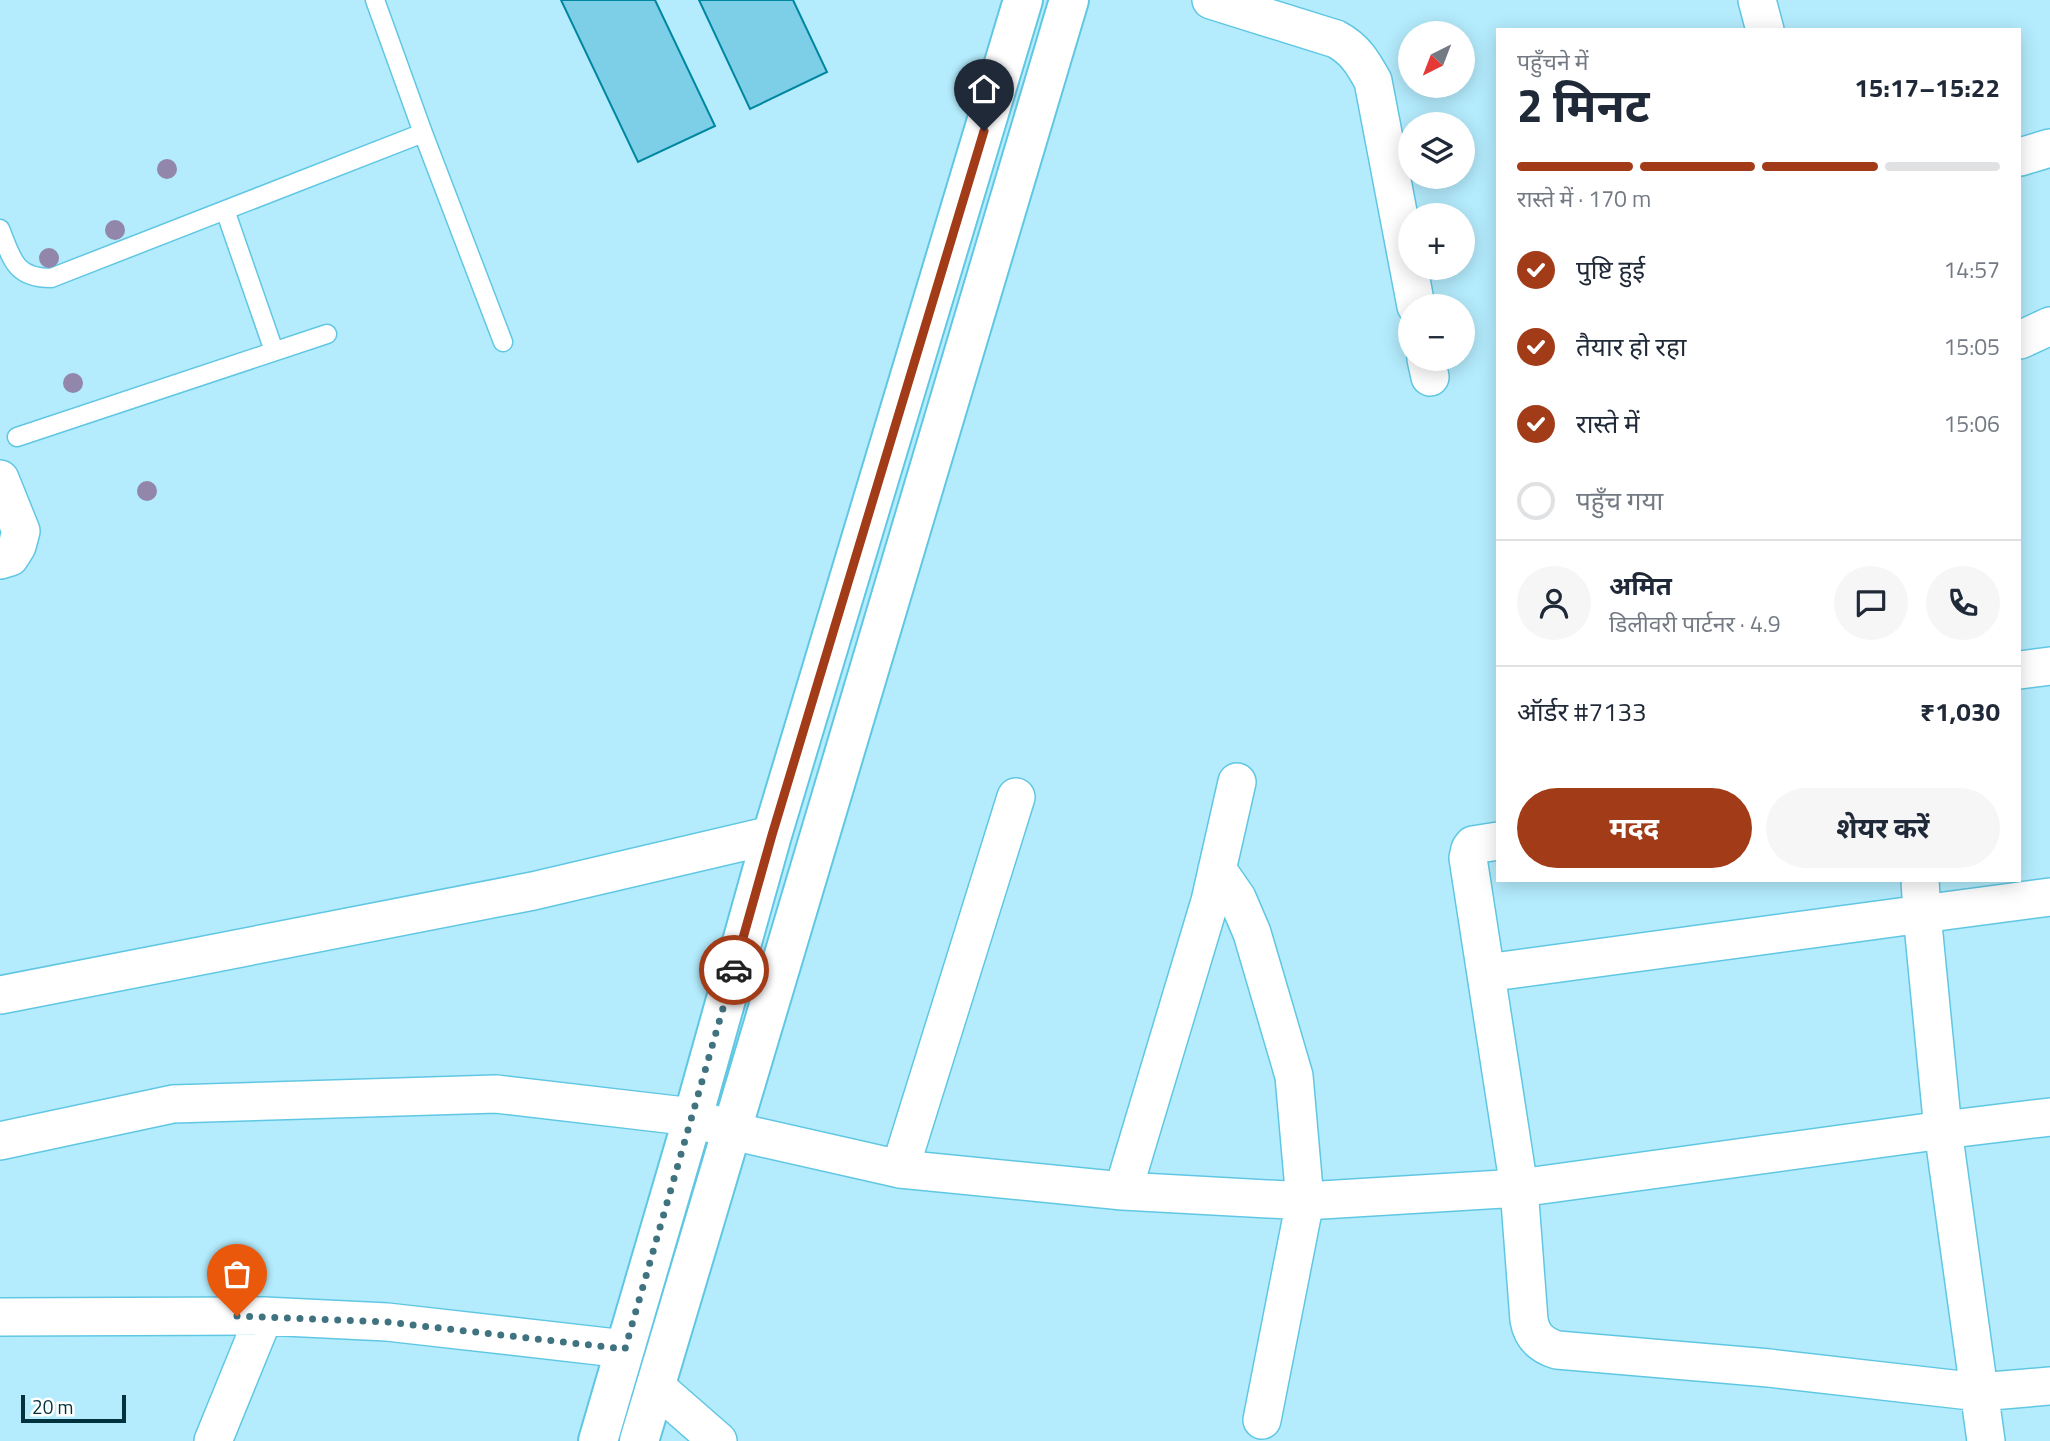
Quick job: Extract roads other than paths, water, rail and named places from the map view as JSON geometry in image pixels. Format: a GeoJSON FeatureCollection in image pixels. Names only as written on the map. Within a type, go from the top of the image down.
{"type":"FeatureCollection","features":[{"type":"Feature","properties":{"kind":"main road"},"geometry":{"type":"LineString","coordinates":[[597,1441],[693,1117],[772,835],[1023,0]]}},
{"type":"Feature","properties":{"kind":"main road"},"geometry":{"type":"LineString","coordinates":[[639,1441],[1069,0]]}},
{"type":"Feature","properties":{"kind":"street"},"geometry":{"type":"LineString","coordinates":[[1211,0],[1336,39],[1349,46],[1362,60],[1373,81],[1414,294]]}},
{"type":"Feature","properties":{"kind":"street"},"geometry":{"type":"LineString","coordinates":[[1757,0],[1764,28]]}},
{"type":"Feature","properties":{"kind":"street"},"geometry":{"type":"LineString","coordinates":[[2021,157],[2050,148]]}},
{"type":"Feature","properties":{"kind":"street"},"geometry":{"type":"LineString","coordinates":[[2021,340],[2050,326]]}},
{"type":"Feature","properties":{"kind":"street"},"geometry":{"type":"LineString","coordinates":[[0,479],[21,531],[18,545],[10,557],[0,560]]}},
{"type":"Feature","properties":{"kind":"street"},"geometry":{"type":"LineString","coordinates":[[2021,670],[2050,666]]}},
{"type":"Feature","properties":{"kind":"street"},"geometry":{"type":"LineString","coordinates":[[1123,1191],[1210,901],[1237,782]]}},
{"type":"Feature","properties":{"kind":"street"},"geometry":{"type":"LineString","coordinates":[[900,1169],[1016,797]]}},
{"type":"Feature","properties":{"kind":"street"},"geometry":{"type":"LineString","coordinates":[[0,995],[533,891],[772,835]]}},
{"type":"Feature","properties":{"kind":"street"},"geometry":{"type":"LineString","coordinates":[[1496,841],[1474,845],[1468,853],[1519,1188],[1530,1330],[1536,1339],[1549,1348],[1769,1368],[1979,1392],[2050,1386]]}},
{"type":"Feature","properties":{"kind":"street"},"geometry":{"type":"LineString","coordinates":[[1217,870],[1237,898],[1252,933],[1294,1076],[1305,1201],[1262,1420]]}},
{"type":"Feature","properties":{"kind":"street"},"geometry":{"type":"LineString","coordinates":[[1486,974],[1921,897],[2050,897]]}},
{"type":"Feature","properties":{"kind":"street"},"geometry":{"type":"LineString","coordinates":[[1921,897],[1943,1130],[1986,1441]]}},
{"type":"Feature","properties":{"kind":"street"},"geometry":{"type":"LineString","coordinates":[[0,1141],[173,1104],[496,1094],[693,1117],[732,1131],[900,1169],[1123,1191],[1305,1201],[1519,1188],[2050,1117]]}},
{"type":"Feature","properties":{"kind":"street"},"geometry":{"type":"LineString","coordinates":[[0,1317],[264,1316],[387,1322],[625,1349]]}},
{"type":"Feature","properties":{"kind":"street"},"geometry":{"type":"LineString","coordinates":[[213,1441],[264,1316]]}},
{"type":"Feature","properties":{"kind":"street"},"geometry":{"type":"LineString","coordinates":[[655,1386],[718,1441]]}},
{"type":"Feature","properties":{"kind":"lane"},"geometry":{"type":"LineString","coordinates":[[375,0],[503,342]]}},
{"type":"Feature","properties":{"kind":"lane"},"geometry":{"type":"LineString","coordinates":[[0,229],[16,266],[24,273],[37,278],[51,278],[423,134]]}},
{"type":"Feature","properties":{"kind":"lane"},"geometry":{"type":"LineString","coordinates":[[225,211],[274,351]]}},
{"type":"Feature","properties":{"kind":"lane"},"geometry":{"type":"LineString","coordinates":[[17,437],[327,334]]}}]}
